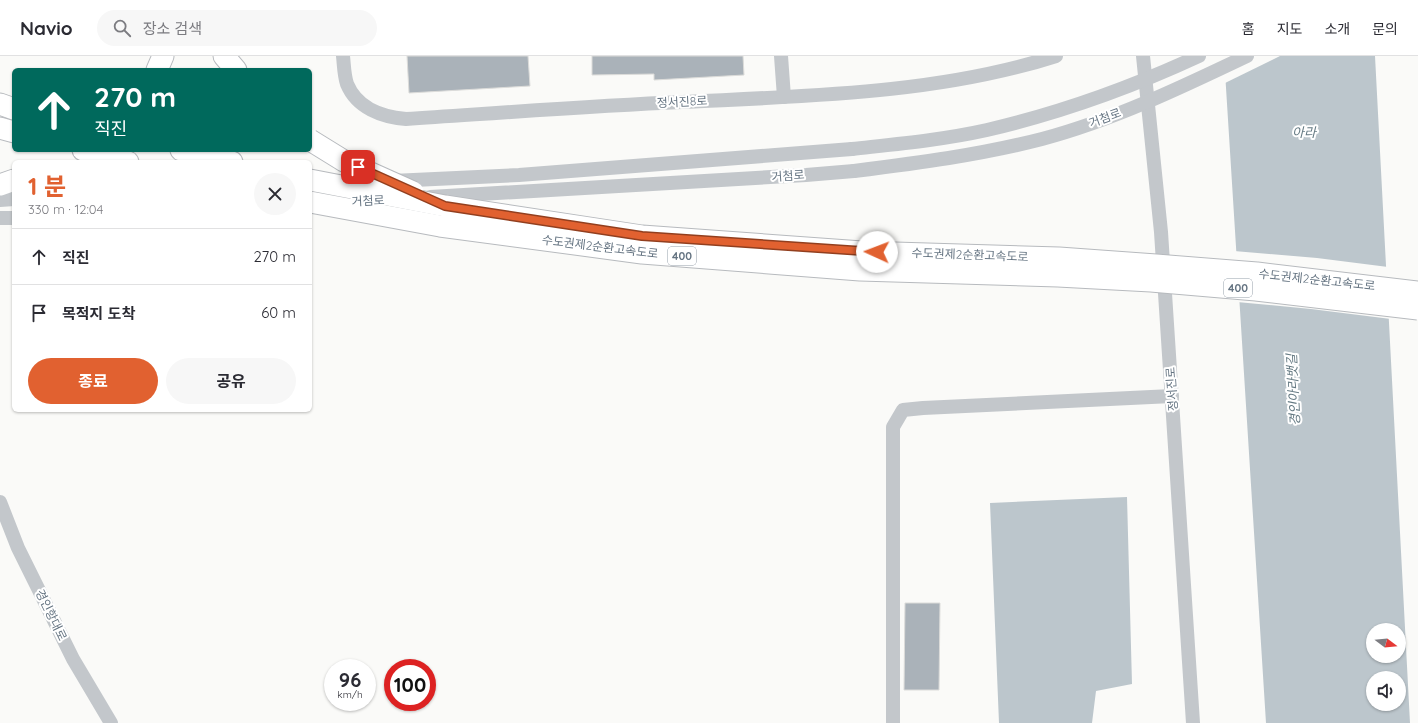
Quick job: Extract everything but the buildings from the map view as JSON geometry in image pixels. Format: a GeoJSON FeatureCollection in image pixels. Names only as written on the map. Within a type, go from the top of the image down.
{"type":"FeatureCollection","features":[{"type":"Feature","properties":{"kind":"highway"},"geometry":{"type":"LineString","coordinates":[[158,68],[164,56]]}},
{"type":"Feature","properties":{"kind":"highway"},"geometry":{"type":"LineString","coordinates":[[224,56],[234,68]]}},
{"type":"Feature","properties":{"kind":"highway"},"geometry":{"type":"LineString","coordinates":[[0,104],[12,108]]}},
{"type":"Feature","properties":{"kind":"highway"},"geometry":{"type":"LineString","coordinates":[[0,128],[12,131]]}},
{"type":"Feature","properties":{"kind":"highway"},"geometry":{"type":"LineString","coordinates":[[312,141],[344,161],[445,206]]}},
{"type":"Feature","properties":{"kind":"highway"},"geometry":{"type":"LineString","coordinates":[[90,152],[120,160]]}},
{"type":"Feature","properties":{"kind":"highway"},"geometry":{"type":"LineString","coordinates":[[190,152],[224,160]]}},
{"type":"Feature","properties":{"kind":"highway","name":"수도권제2순환고속도로"},"geometry":{"type":"LineString","coordinates":[[312,180],[445,206],[642,236],[862,252],[1059,258],[1257,274],[1418,292]]}},
{"type":"Feature","properties":{"kind":"highway"},"geometry":{"type":"LineString","coordinates":[[0,185],[12,181]]}},
{"type":"Feature","properties":{"kind":"highway","name":"수도권제2순환고속도로"},"geometry":{"type":"LineString","coordinates":[[312,203],[440,226],[642,253],[860,270],[1058,276],[1151,281],[1256,290],[1418,309]]}},
{"type":"Feature","properties":{"kind":"street","name":"정서진8로"},"geometry":{"type":"LineString","coordinates":[[343,56],[347,83],[352,94],[368,108],[390,118],[406,119],[652,103],[784,97],[888,89],[963,79],[1056,56]]}},
{"type":"Feature","properties":{"kind":"street"},"geometry":{"type":"LineString","coordinates":[[781,56],[784,97]]}},
{"type":"Feature","properties":{"kind":"street","name":"정서진로"},"geometry":{"type":"LineString","coordinates":[[1143,56],[1161,232],[1193,723]]}},
{"type":"Feature","properties":{"kind":"street","name":"거첨로"},"geometry":{"type":"LineString","coordinates":[[312,185],[519,174],[852,149],[930,140],[986,130],[1041,116],[1100,98],[1199,56]]}},
{"type":"Feature","properties":{"kind":"street","name":"거첨로"},"geometry":{"type":"LineString","coordinates":[[312,203],[666,184],[854,171],[929,162],[983,153],[1043,139],[1106,119],[1174,90],[1246,56]]}},
{"type":"Feature","properties":{"kind":"street"},"geometry":{"type":"LineString","coordinates":[[0,200],[12,199]]}},
{"type":"Feature","properties":{"kind":"street"},"geometry":{"type":"LineString","coordinates":[[0,218],[12,218]]}},
{"type":"Feature","properties":{"kind":"street"},"geometry":{"type":"LineString","coordinates":[[893,723],[893,427],[903,410],[1172,396]]}},
{"type":"Feature","properties":{"kind":"street","name":"경인항대로"},"geometry":{"type":"LineString","coordinates":[[0,502],[18,548],[73,659],[111,723]]}},
{"type":"Feature","properties":{"kind":"water","name":"아라"},"geometry":{"type":"Polygon","coordinates":[[[1224,56],[1375,56],[1405,623],[1366,623],[1366,663],[1406,663],[1406,647],[1410,723],[1266,723],[1224,56]]]}},
{"type":"Feature","properties":{"kind":"water"},"geometry":{"type":"Polygon","coordinates":[[[1127,497],[1132,684],[1096,691],[1092,723],[999,723],[990,503],[1127,497]]]}},
{"type":"Feature","properties":{"kind":"pier"},"geometry":{"type":"Polygon","coordinates":[[[1222,56],[1280,56],[1223,84],[1222,56]]]}},
{"type":"Feature","properties":{"kind":"pier"},"geometry":{"type":"Polygon","coordinates":[[[1234,251],[1317,258],[1388,267],[1391,319],[1237,302],[1234,251]]]}},
{"type":"Feature","properties":{"kind":"route"},"geometry":{"type":"LineString","coordinates":[[358,167],[445,206],[642,236],[877,252]]}},
{"type":"Feature","properties":{"kind":"water label","name":"경인아라뱃길"},"geometry":{"type":"Point","coordinates":[1293,390]}}]}
